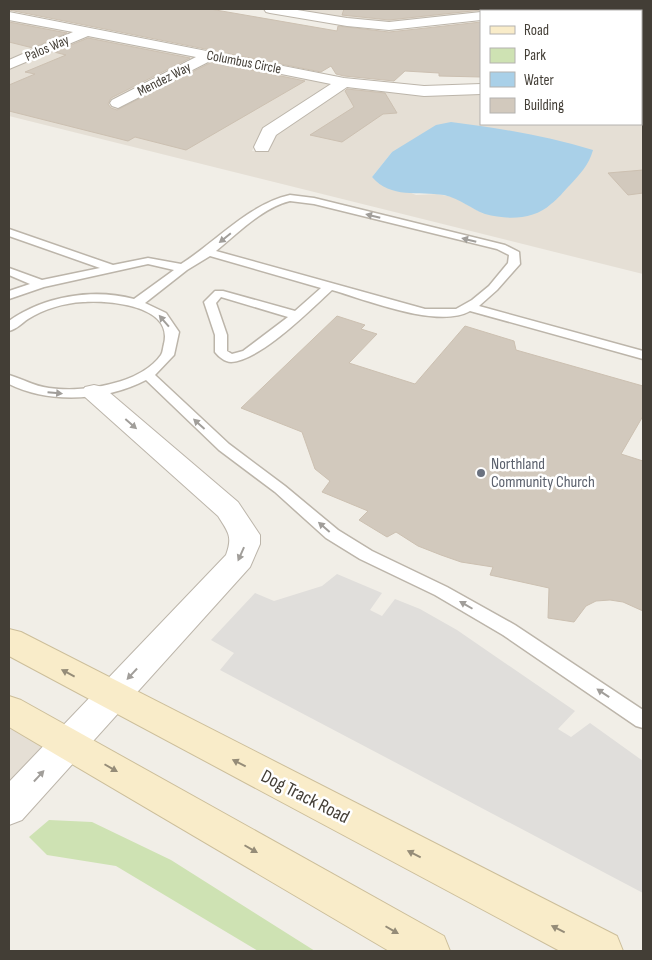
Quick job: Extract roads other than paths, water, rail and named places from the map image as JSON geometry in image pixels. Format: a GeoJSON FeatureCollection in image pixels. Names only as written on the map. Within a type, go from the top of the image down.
{"type":"FeatureCollection","features":[{"type":"Feature","properties":{"kind":"main road","name":"Dog Track Road"},"geometry":{"type":"LineString","coordinates":[[12,644],[602,951]]}},
{"type":"Feature","properties":{"kind":"main road"},"geometry":{"type":"LineString","coordinates":[[9,710],[429,951]]}},
{"type":"Feature","properties":{"kind":"street"},"geometry":{"type":"LineString","coordinates":[[270,9],[347,22],[389,26],[480,16]]}},
{"type":"Feature","properties":{"kind":"street","name":"Columbus Circle"},"geometry":{"type":"LineString","coordinates":[[9,16],[344,82],[424,91],[480,89]]}},
{"type":"Feature","properties":{"kind":"street","name":"Palos Way"},"geometry":{"type":"LineString","coordinates":[[9,64],[86,32]]}},
{"type":"Feature","properties":{"kind":"street","name":"Mendez Way"},"geometry":{"type":"LineString","coordinates":[[118,103],[210,56]]}},
{"type":"Feature","properties":{"kind":"street"},"geometry":{"type":"LineString","coordinates":[[262,147],[269,132],[344,82]]}},
{"type":"Feature","properties":{"kind":"street"},"geometry":{"type":"LineString","coordinates":[[9,808],[111,696],[240,560],[245,544],[245,535],[228,509],[94,392]]}},
{"type":"Feature","properties":{"kind":"lane"},"geometry":{"type":"LineString","coordinates":[[136,304],[183,268],[208,252],[254,215],[277,201],[290,198],[314,201],[501,247],[515,254],[514,264],[493,288],[469,307],[458,313],[425,313],[208,252]]}},
{"type":"Feature","properties":{"kind":"lane"},"geometry":{"type":"LineString","coordinates":[[9,232],[111,268]]}},
{"type":"Feature","properties":{"kind":"lane"},"geometry":{"type":"LineString","coordinates":[[9,295],[42,284],[148,261],[183,268]]}},
{"type":"Feature","properties":{"kind":"lane"},"geometry":{"type":"LineString","coordinates":[[9,271],[42,284]]}},
{"type":"Feature","properties":{"kind":"lane"},"geometry":{"type":"LineString","coordinates":[[295,315],[219,293],[210,302],[221,335],[221,352],[230,358],[247,354],[286,324],[329,287]]}},
{"type":"Feature","properties":{"kind":"lane"},"geometry":{"type":"LineString","coordinates":[[9,327],[17,320],[40,308],[68,301],[97,298],[125,300],[148,307],[165,319],[173,334],[171,350],[157,366],[135,381],[94,392],[71,395],[40,392],[14,384],[9,379]]}},
{"type":"Feature","properties":{"kind":"lane"},"geometry":{"type":"LineString","coordinates":[[469,307],[643,355]]}},
{"type":"Feature","properties":{"kind":"lane"},"geometry":{"type":"LineString","coordinates":[[146,374],[224,447],[280,489],[332,534],[366,554],[441,591],[509,630],[643,720]]}},
{"type":"Feature","properties":{"kind":"water"},"geometry":{"type":"Polygon","coordinates":[[[451,122],[523,133],[593,150],[584,169],[556,200],[537,213],[520,217],[511,218],[485,214],[444,195],[405,193],[388,189],[372,177],[392,152],[436,125],[451,122]]]}},
{"type":"Feature","properties":{"kind":"place","name":"Northland Community Church"},"geometry":{"type":"Point","coordinates":[481,473]}}]}
